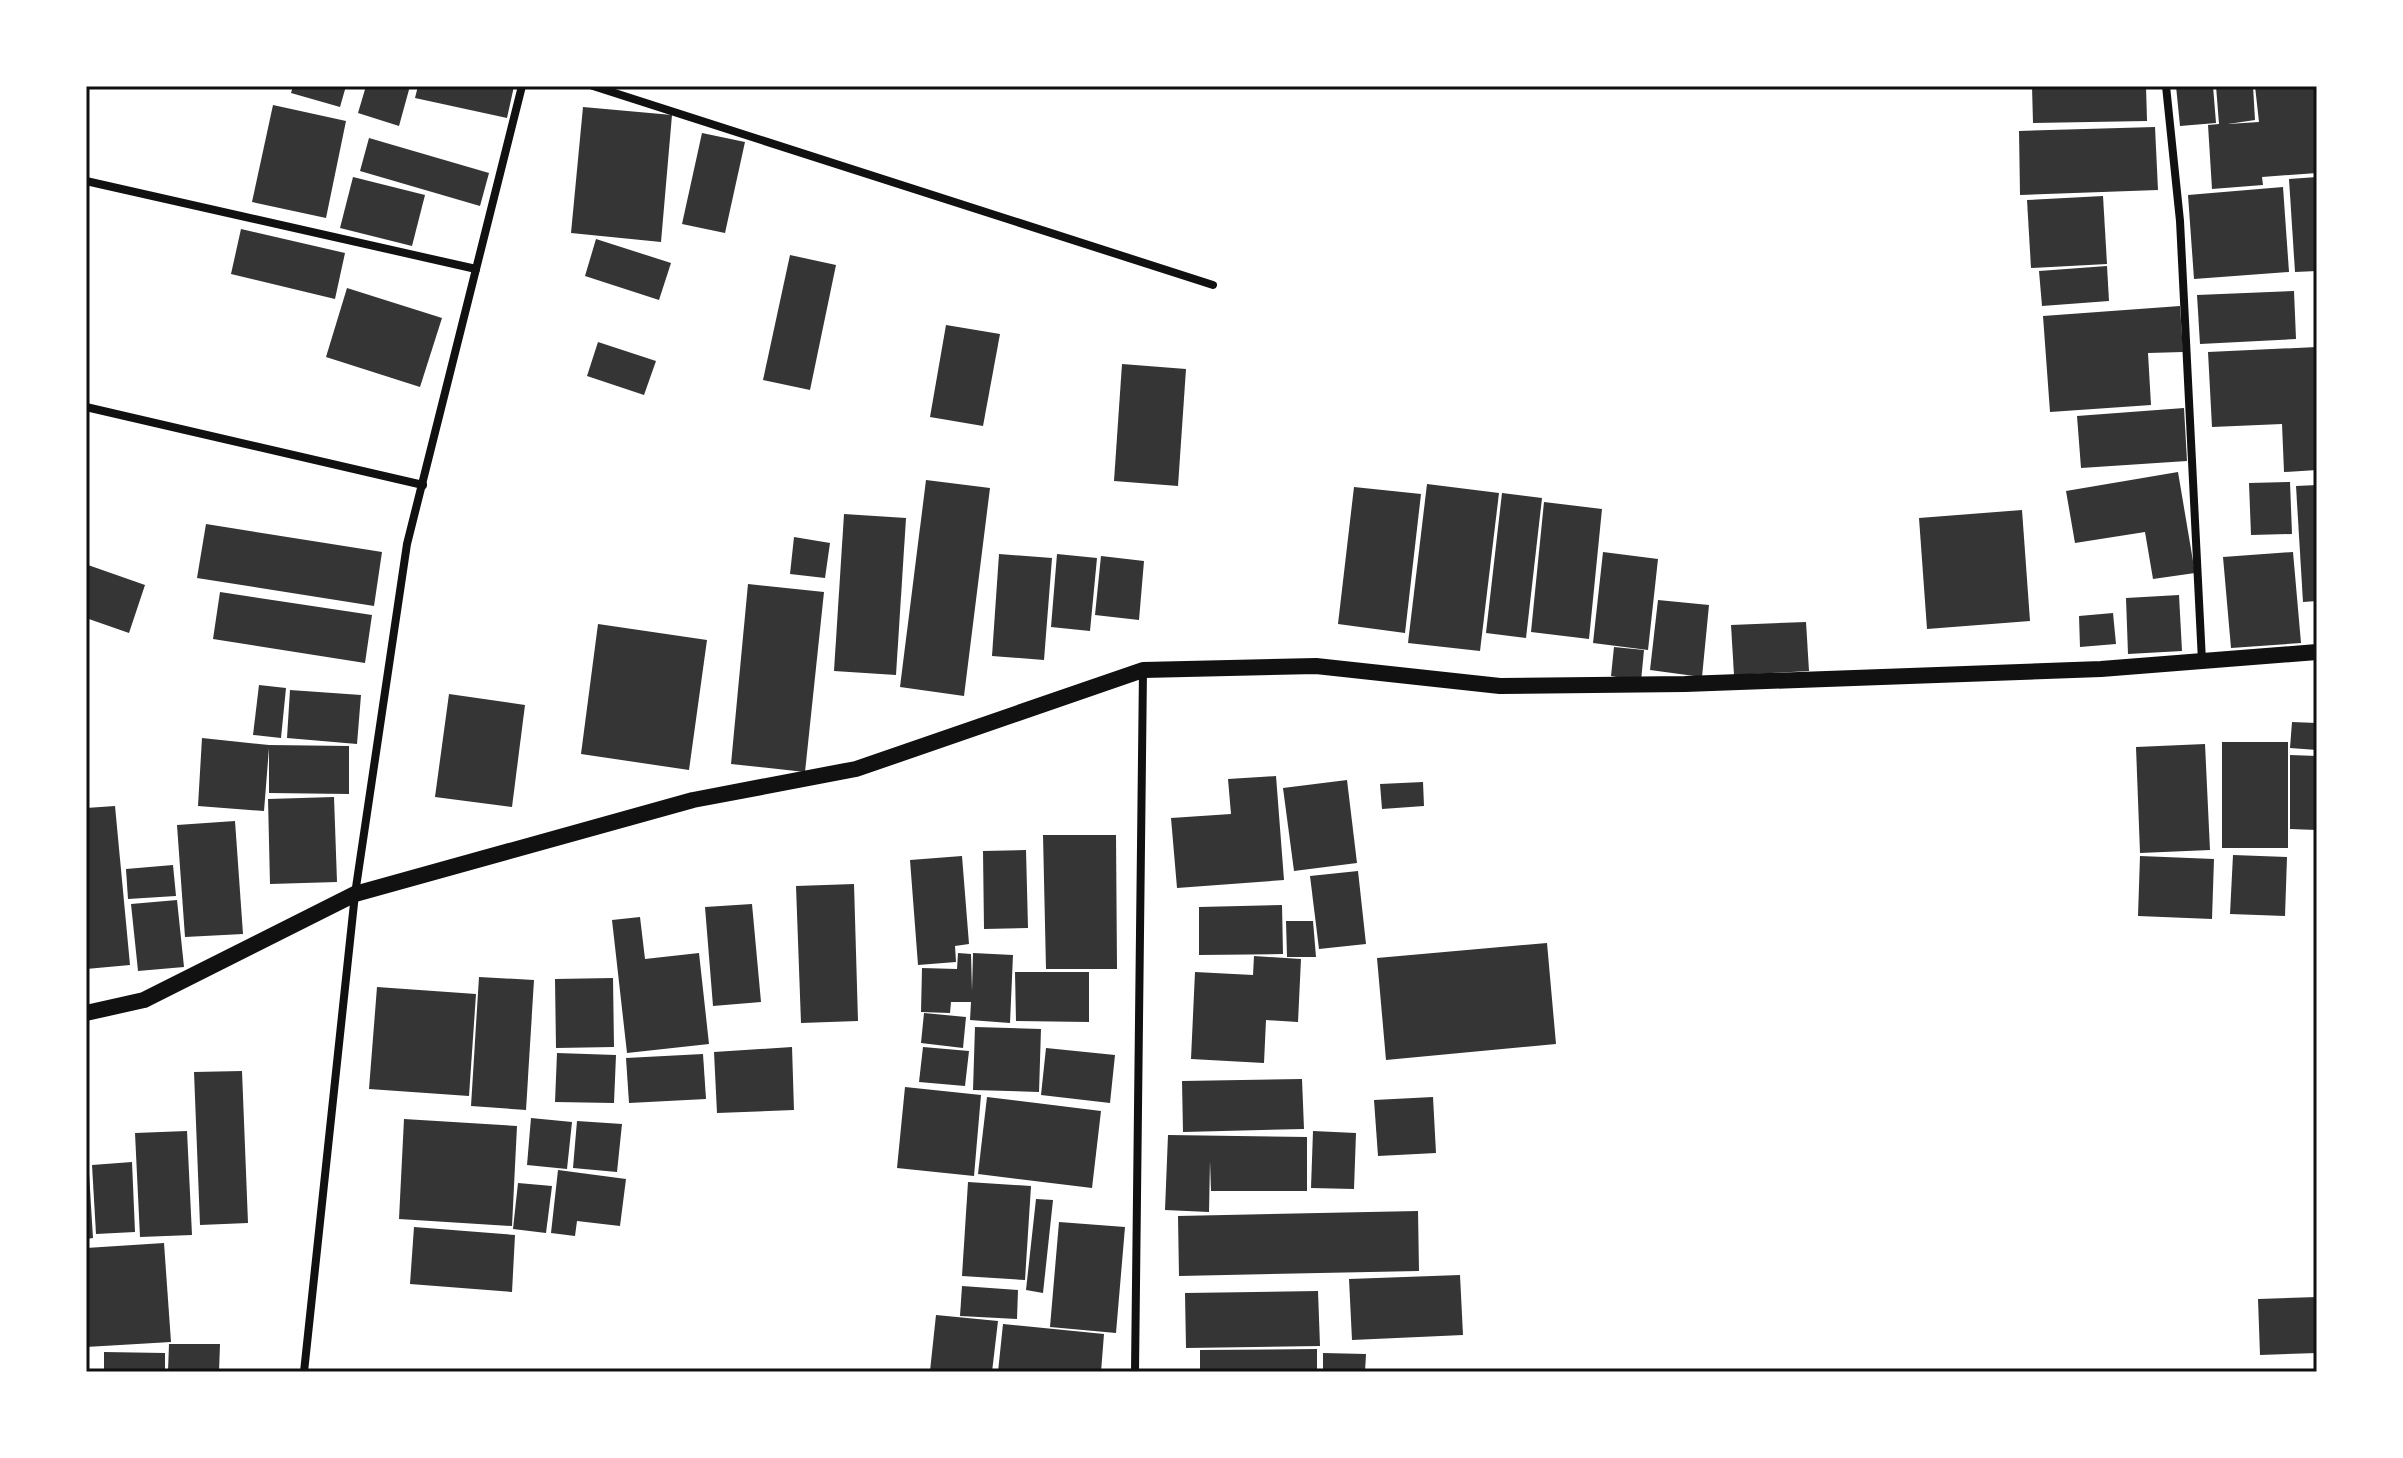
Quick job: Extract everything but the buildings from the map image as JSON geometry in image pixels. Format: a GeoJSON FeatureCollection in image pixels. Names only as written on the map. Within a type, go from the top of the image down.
{"type":"FeatureCollection","features":[{"type":"Feature","properties":{"kind":"main road"},"geometry":{"type":"LineString","coordinates":[[86,1013],[144,1000],[355,894],[693,800],[856,769],[1143,670],[1316,666],[1500,686],[1685,684],[2101,669],[2317,652]]}},
{"type":"Feature","properties":{"kind":"street"},"geometry":{"type":"LineString","coordinates":[[304,1372],[355,894],[407,544],[522,86]]}},
{"type":"Feature","properties":{"kind":"street"},"geometry":{"type":"LineString","coordinates":[[593,86],[1213,285]]}},
{"type":"Feature","properties":{"kind":"street"},"geometry":{"type":"LineString","coordinates":[[2166,86],[2180,221],[2202,661]]}},
{"type":"Feature","properties":{"kind":"street"},"geometry":{"type":"LineString","coordinates":[[86,181],[476,269]]}},
{"type":"Feature","properties":{"kind":"street"},"geometry":{"type":"LineString","coordinates":[[86,407],[423,485]]}},
{"type":"Feature","properties":{"kind":"street"},"geometry":{"type":"LineString","coordinates":[[1135,1372],[1143,670]]}}]}
